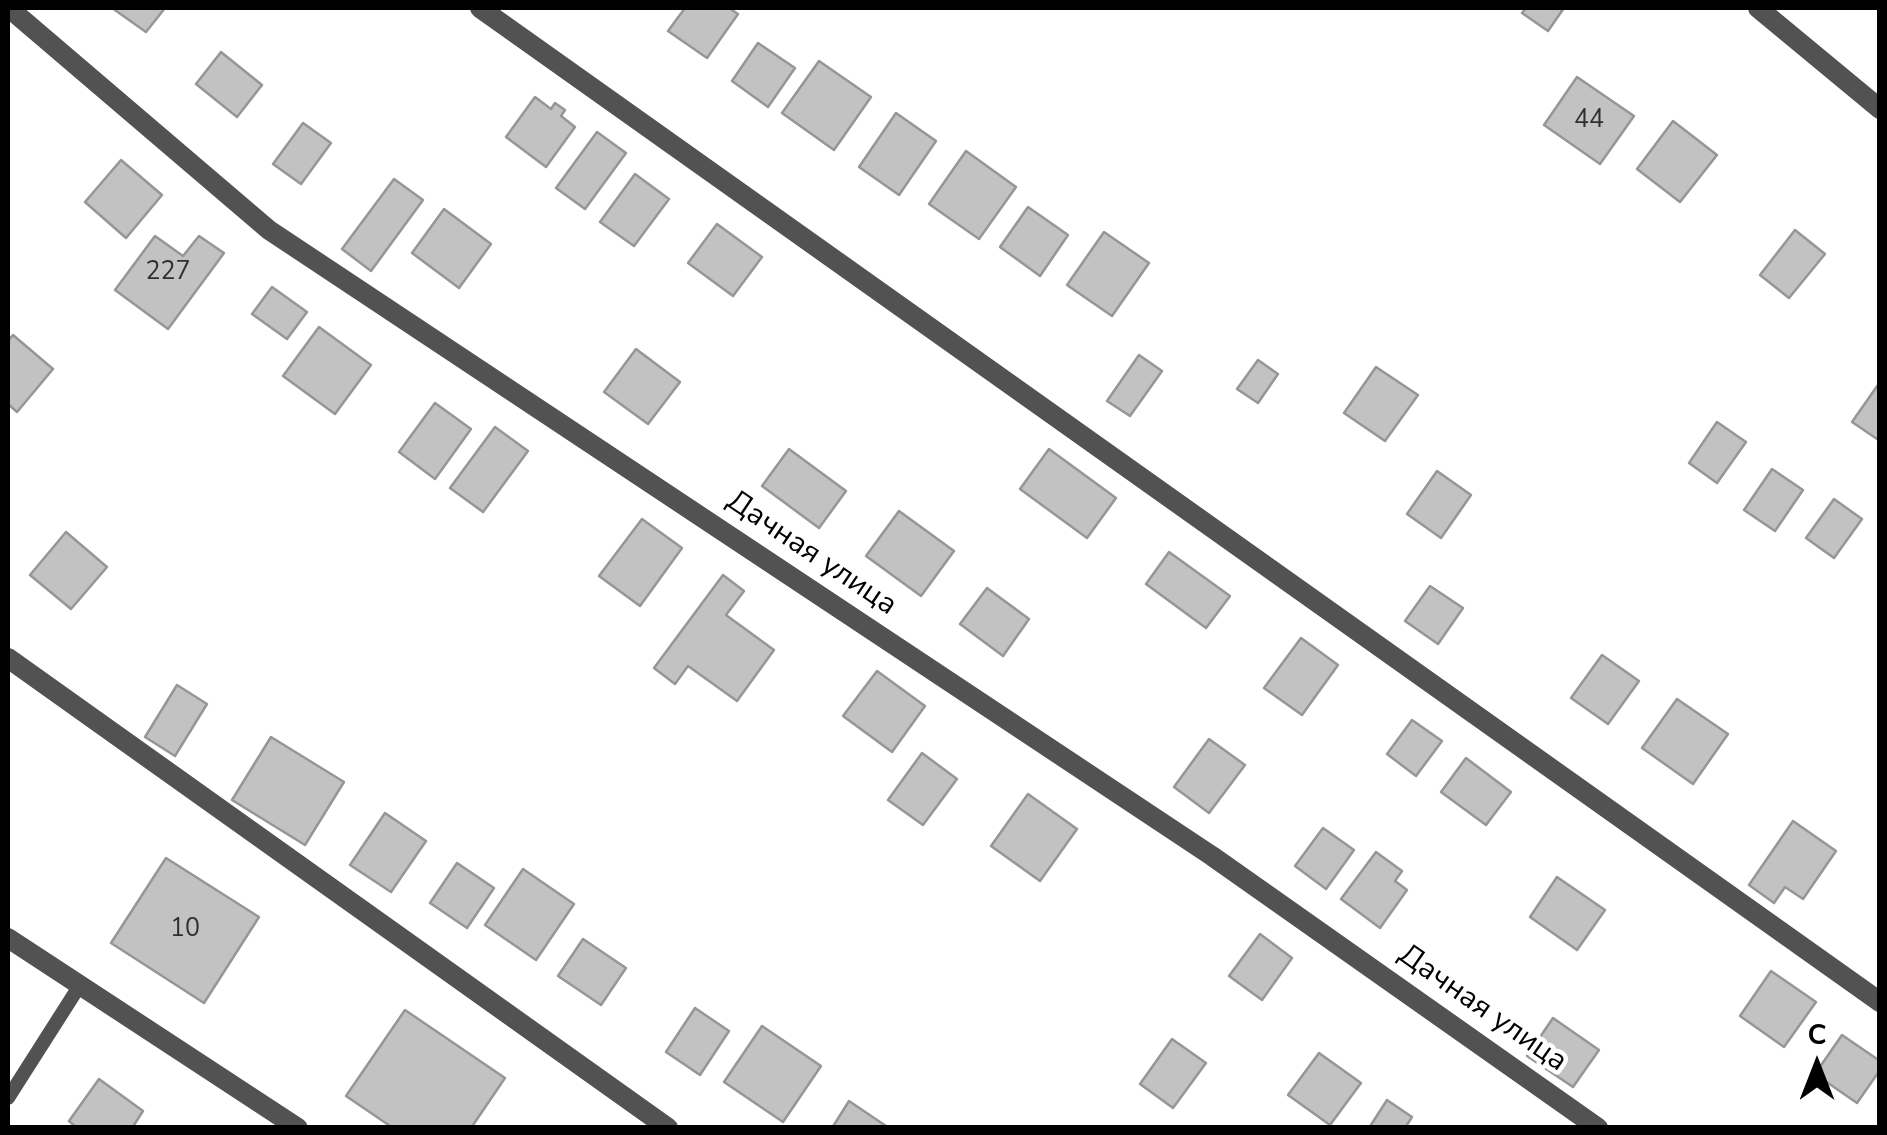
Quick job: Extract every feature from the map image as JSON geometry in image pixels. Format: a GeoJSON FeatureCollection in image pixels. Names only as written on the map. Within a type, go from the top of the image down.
{"type":"FeatureCollection","features":[{"type":"Feature","properties":{"kind":"street","name":"Дачная улица"},"geometry":{"type":"LineString","coordinates":[[9,8],[269,230],[1212,856],[1598,1128]]}},
{"type":"Feature","properties":{"kind":"street"},"geometry":{"type":"LineString","coordinates":[[480,8],[1880,1002]]}},
{"type":"Feature","properties":{"kind":"street"},"geometry":{"type":"LineString","coordinates":[[1758,8],[1880,108]]}},
{"type":"Feature","properties":{"kind":"street"},"geometry":{"type":"LineString","coordinates":[[8,658],[668,1128]]}},
{"type":"Feature","properties":{"kind":"street"},"geometry":{"type":"LineString","coordinates":[[8,938],[298,1128]]}},
{"type":"Feature","properties":{"kind":"lane"},"geometry":{"type":"LineString","coordinates":[[8,1098],[80,985]]}},
{"type":"Feature","properties":{"kind":"building"},"geometry":{"type":"Polygon","coordinates":[[[112,8],[165,8],[146,32],[112,8]]]}},
{"type":"Feature","properties":{"kind":"building"},"geometry":{"type":"Polygon","coordinates":[[[685,8],[729,8],[738,14],[707,58],[668,31],[685,8]]]}},
{"type":"Feature","properties":{"kind":"building"},"geometry":{"type":"Polygon","coordinates":[[[1526,8],[1564,8],[1548,31],[1522,13],[1526,8]]]}},
{"type":"Feature","properties":{"kind":"building"},"geometry":{"type":"Polygon","coordinates":[[[758,43],[795,68],[768,107],[732,81],[758,43]]]}},
{"type":"Feature","properties":{"kind":"building"},"geometry":{"type":"Polygon","coordinates":[[[221,52],[262,85],[237,117],[196,84],[221,52]]]}},
{"type":"Feature","properties":{"kind":"building"},"geometry":{"type":"Polygon","coordinates":[[[819,61],[871,97],[834,150],[782,113],[819,61]]]}},
{"type":"Feature","properties":{"kind":"building"},"geometry":{"type":"Polygon","coordinates":[[[1577,77],[1634,116],[1600,164],[1544,125],[1577,77]]]}},
{"type":"Feature","properties":{"kind":"building"},"geometry":{"type":"Polygon","coordinates":[[[535,97],[551,109],[555,103],[565,110],[561,116],[575,127],[546,167],[506,137],[535,97]]]}},
{"type":"Feature","properties":{"kind":"building"},"geometry":{"type":"Polygon","coordinates":[[[896,113],[936,141],[899,195],[859,167],[896,113]]]}},
{"type":"Feature","properties":{"kind":"building"},"geometry":{"type":"Polygon","coordinates":[[[1673,121],[1717,155],[1680,202],[1637,169],[1673,121]]]}},
{"type":"Feature","properties":{"kind":"building"},"geometry":{"type":"Polygon","coordinates":[[[303,123],[331,143],[301,184],[273,164],[303,123]]]}},
{"type":"Feature","properties":{"kind":"building"},"geometry":{"type":"Polygon","coordinates":[[[597,132],[626,153],[585,209],[556,188],[597,132]]]}},
{"type":"Feature","properties":{"kind":"building"},"geometry":{"type":"Polygon","coordinates":[[[966,151],[1016,187],[979,239],[929,204],[966,151]]]}},
{"type":"Feature","properties":{"kind":"building"},"geometry":{"type":"Polygon","coordinates":[[[121,160],[162,195],[126,238],[85,202],[121,160]]]}},
{"type":"Feature","properties":{"kind":"building"},"geometry":{"type":"Polygon","coordinates":[[[635,174],[669,199],[634,246],[600,222],[635,174]]]}},
{"type":"Feature","properties":{"kind":"building"},"geometry":{"type":"Polygon","coordinates":[[[394,179],[423,200],[371,271],[342,249],[394,179]]]}},
{"type":"Feature","properties":{"kind":"building"},"geometry":{"type":"Polygon","coordinates":[[[1028,207],[1068,235],[1040,276],[1000,247],[1028,207]]]}},
{"type":"Feature","properties":{"kind":"building"},"geometry":{"type":"Polygon","coordinates":[[[444,209],[491,244],[459,288],[412,253],[444,209]]]}},
{"type":"Feature","properties":{"kind":"building"},"geometry":{"type":"Polygon","coordinates":[[[717,224],[762,257],[733,296],[688,263],[717,224]]]}},
{"type":"Feature","properties":{"kind":"building"},"geometry":{"type":"Polygon","coordinates":[[[1795,230],[1825,254],[1789,298],[1760,275],[1795,230]]]}},
{"type":"Feature","properties":{"kind":"building"},"geometry":{"type":"Polygon","coordinates":[[[1104,232],[1149,263],[1112,316],[1067,285],[1104,232]]]}},
{"type":"Feature","properties":{"kind":"building"},"geometry":{"type":"Polygon","coordinates":[[[155,236],[183,256],[199,236],[224,253],[168,329],[115,290],[155,236]]]}},
{"type":"Feature","properties":{"kind":"building"},"geometry":{"type":"Polygon","coordinates":[[[272,287],[307,312],[287,339],[252,314],[272,287]]]}},
{"type":"Feature","properties":{"kind":"building"},"geometry":{"type":"Polygon","coordinates":[[[319,327],[371,365],[335,414],[283,376],[319,327]]]}},
{"type":"Feature","properties":{"kind":"building"},"geometry":{"type":"Polygon","coordinates":[[[13,335],[53,369],[17,412],[8,404],[8,341],[13,335]]]}},
{"type":"Feature","properties":{"kind":"building"},"geometry":{"type":"Polygon","coordinates":[[[636,349],[680,382],[648,424],[604,392],[636,349]]]}},
{"type":"Feature","properties":{"kind":"building"},"geometry":{"type":"Polygon","coordinates":[[[1139,355],[1162,371],[1130,416],[1107,401],[1139,355]]]}},
{"type":"Feature","properties":{"kind":"building"},"geometry":{"type":"Polygon","coordinates":[[[1258,360],[1278,374],[1258,403],[1237,389],[1258,360]]]}},
{"type":"Feature","properties":{"kind":"building"},"geometry":{"type":"Polygon","coordinates":[[[1376,367],[1418,395],[1385,441],[1344,413],[1376,367]]]}},
{"type":"Feature","properties":{"kind":"building"},"geometry":{"type":"Polygon","coordinates":[[[1880,382],[1880,441],[1852,422],[1880,382]]]}},
{"type":"Feature","properties":{"kind":"building"},"geometry":{"type":"Polygon","coordinates":[[[435,403],[471,429],[435,479],[399,452],[435,403]]]}},
{"type":"Feature","properties":{"kind":"building"},"geometry":{"type":"Polygon","coordinates":[[[1717,422],[1746,442],[1717,483],[1689,463],[1717,422]]]}},
{"type":"Feature","properties":{"kind":"building"},"geometry":{"type":"Polygon","coordinates":[[[495,427],[528,451],[483,512],[450,488],[495,427]]]}},
{"type":"Feature","properties":{"kind":"building"},"geometry":{"type":"Polygon","coordinates":[[[789,449],[846,491],[819,528],[762,486],[789,449]]]}},
{"type":"Feature","properties":{"kind":"building"},"geometry":{"type":"Polygon","coordinates":[[[1049,449],[1116,498],[1087,538],[1020,489],[1049,449]]]}},
{"type":"Feature","properties":{"kind":"building"},"geometry":{"type":"Polygon","coordinates":[[[1772,469],[1803,490],[1775,531],[1744,510],[1772,469]]]}},
{"type":"Feature","properties":{"kind":"building"},"geometry":{"type":"Polygon","coordinates":[[[1437,471],[1471,495],[1441,538],[1407,514],[1437,471]]]}},
{"type":"Feature","properties":{"kind":"building"},"geometry":{"type":"Polygon","coordinates":[[[1834,499],[1862,519],[1834,558],[1806,538],[1834,499]]]}},
{"type":"Feature","properties":{"kind":"building"},"geometry":{"type":"Polygon","coordinates":[[[899,511],[954,551],[921,596],[866,556],[899,511]]]}},
{"type":"Feature","properties":{"kind":"building"},"geometry":{"type":"Polygon","coordinates":[[[642,519],[682,548],[640,606],[599,576],[642,519]]]}},
{"type":"Feature","properties":{"kind":"building"},"geometry":{"type":"Polygon","coordinates":[[[66,532],[107,567],[71,609],[30,575],[66,532]]]}},
{"type":"Feature","properties":{"kind":"building"},"geometry":{"type":"Polygon","coordinates":[[[1169,552],[1230,596],[1206,628],[1146,584],[1169,552]]]}},
{"type":"Feature","properties":{"kind":"building"},"geometry":{"type":"Polygon","coordinates":[[[723,575],[744,591],[726,615],[774,650],[737,701],[688,666],[675,684],[654,668],[723,575]]]}},
{"type":"Feature","properties":{"kind":"building"},"geometry":{"type":"Polygon","coordinates":[[[1430,586],[1463,608],[1438,644],[1405,621],[1430,586]]]}},
{"type":"Feature","properties":{"kind":"building"},"geometry":{"type":"Polygon","coordinates":[[[987,588],[1029,619],[1003,656],[960,624],[987,588]]]}},
{"type":"Feature","properties":{"kind":"building"},"geometry":{"type":"Polygon","coordinates":[[[1301,638],[1338,665],[1302,715],[1264,688],[1301,638]]]}},
{"type":"Feature","properties":{"kind":"building"},"geometry":{"type":"Polygon","coordinates":[[[1602,655],[1639,681],[1608,724],[1571,698],[1602,655]]]}},
{"type":"Feature","properties":{"kind":"building"},"geometry":{"type":"Polygon","coordinates":[[[877,671],[925,706],[892,752],[843,716],[877,671]]]}},
{"type":"Feature","properties":{"kind":"building"},"geometry":{"type":"Polygon","coordinates":[[[177,685],[207,704],[175,756],[145,737],[177,685]]]}},
{"type":"Feature","properties":{"kind":"building"},"geometry":{"type":"Polygon","coordinates":[[[1677,699],[1728,734],[1693,784],[1642,748],[1677,699]]]}},
{"type":"Feature","properties":{"kind":"building"},"geometry":{"type":"Polygon","coordinates":[[[1412,720],[1442,741],[1416,776],[1387,754],[1412,720]]]}},
{"type":"Feature","properties":{"kind":"building"},"geometry":{"type":"Polygon","coordinates":[[[271,737],[344,782],[305,845],[232,800],[271,737]]]}},
{"type":"Feature","properties":{"kind":"building"},"geometry":{"type":"Polygon","coordinates":[[[1209,739],[1245,765],[1209,813],[1174,787],[1209,739]]]}},
{"type":"Feature","properties":{"kind":"building"},"geometry":{"type":"Polygon","coordinates":[[[922,753],[957,779],[923,825],[888,800],[922,753]]]}},
{"type":"Feature","properties":{"kind":"building"},"geometry":{"type":"Polygon","coordinates":[[[1466,758],[1511,792],[1486,825],[1441,792],[1466,758]]]}},
{"type":"Feature","properties":{"kind":"building"},"geometry":{"type":"Polygon","coordinates":[[[1028,794],[1077,829],[1040,881],[991,846],[1028,794]]]}},
{"type":"Feature","properties":{"kind":"building"},"geometry":{"type":"Polygon","coordinates":[[[385,813],[426,841],[391,892],[350,865],[385,813]]]}},
{"type":"Feature","properties":{"kind":"building"},"geometry":{"type":"Polygon","coordinates":[[[1793,821],[1836,851],[1803,899],[1785,887],[1774,903],[1749,885],[1793,821]]]}},
{"type":"Feature","properties":{"kind":"building"},"geometry":{"type":"Polygon","coordinates":[[[1323,828],[1354,850],[1326,889],[1295,866],[1323,828]]]}},
{"type":"Feature","properties":{"kind":"building"},"geometry":{"type":"Polygon","coordinates":[[[1376,852],[1402,871],[1395,881],[1407,890],[1380,928],[1341,899],[1376,852]]]}},
{"type":"Feature","properties":{"kind":"building"},"geometry":{"type":"Polygon","coordinates":[[[166,858],[259,917],[204,1003],[111,943],[166,858]]]}},
{"type":"Feature","properties":{"kind":"building"},"geometry":{"type":"Polygon","coordinates":[[[457,863],[494,888],[467,928],[430,903],[457,863]]]}},
{"type":"Feature","properties":{"kind":"building"},"geometry":{"type":"Polygon","coordinates":[[[523,869],[574,904],[536,960],[485,925],[523,869]]]}},
{"type":"Feature","properties":{"kind":"building"},"geometry":{"type":"Polygon","coordinates":[[[1557,877],[1605,910],[1577,950],[1530,917],[1557,877]]]}},
{"type":"Feature","properties":{"kind":"building"},"geometry":{"type":"Polygon","coordinates":[[[1260,934],[1292,958],[1262,1000],[1229,976],[1260,934]]]}},
{"type":"Feature","properties":{"kind":"building"},"geometry":{"type":"Polygon","coordinates":[[[583,939],[626,968],[601,1005],[558,976],[583,939]]]}},
{"type":"Feature","properties":{"kind":"building"},"geometry":{"type":"Polygon","coordinates":[[[1771,971],[1816,1002],[1784,1047],[1740,1016],[1771,971]]]}},
{"type":"Feature","properties":{"kind":"building"},"geometry":{"type":"Polygon","coordinates":[[[695,1008],[729,1031],[700,1075],[666,1052],[695,1008]]]}},
{"type":"Feature","properties":{"kind":"building"},"geometry":{"type":"Polygon","coordinates":[[[405,1010],[505,1078],[471,1128],[393,1128],[346,1096],[405,1010]]]}},
{"type":"Feature","properties":{"kind":"building"},"geometry":{"type":"Polygon","coordinates":[[[1553,1018],[1599,1050],[1573,1087],[1527,1056],[1553,1018]]]}},
{"type":"Feature","properties":{"kind":"building"},"geometry":{"type":"Polygon","coordinates":[[[762,1026],[821,1066],[783,1122],[724,1082],[762,1026]]]}},
{"type":"Feature","properties":{"kind":"building"},"geometry":{"type":"Polygon","coordinates":[[[1842,1035],[1880,1061],[1880,1070],[1857,1103],[1815,1074],[1842,1035]]]}},
{"type":"Feature","properties":{"kind":"building"},"geometry":{"type":"Polygon","coordinates":[[[1172,1039],[1206,1063],[1173,1108],[1140,1084],[1172,1039]]]}},
{"type":"Feature","properties":{"kind":"building"},"geometry":{"type":"Polygon","coordinates":[[[1319,1053],[1361,1083],[1330,1125],[1288,1095],[1319,1053]]]}},
{"type":"Feature","properties":{"kind":"building"},"geometry":{"type":"Polygon","coordinates":[[[99,1079],[143,1111],[132,1128],[77,1128],[69,1121],[99,1079]]]}},
{"type":"Feature","properties":{"kind":"building"},"geometry":{"type":"Polygon","coordinates":[[[1387,1100],[1412,1117],[1405,1128],[1369,1128],[1387,1100]]]}},
{"type":"Feature","properties":{"kind":"building"},"geometry":{"type":"Polygon","coordinates":[[[849,1101],[889,1128],[832,1128],[849,1101]]]}}]}
